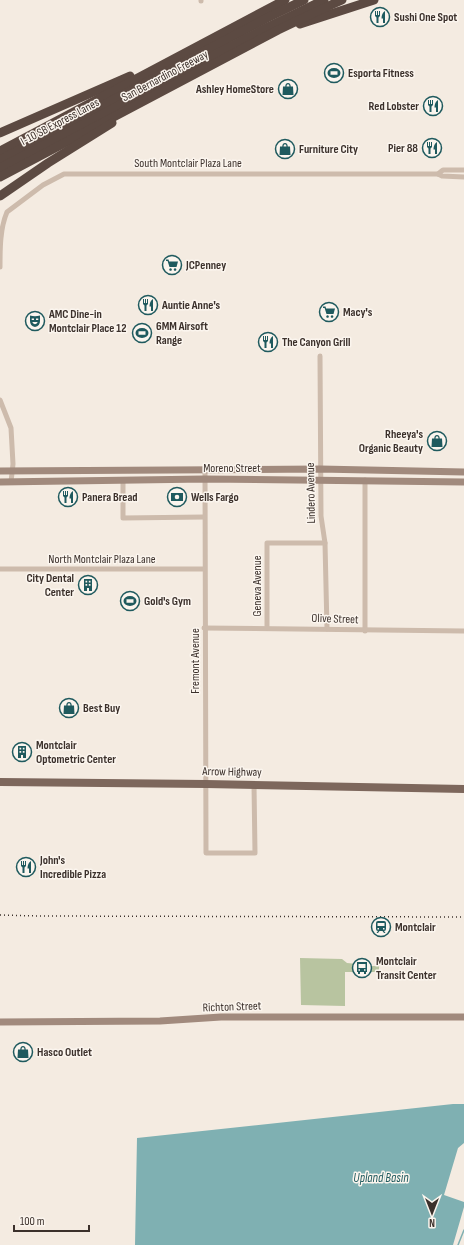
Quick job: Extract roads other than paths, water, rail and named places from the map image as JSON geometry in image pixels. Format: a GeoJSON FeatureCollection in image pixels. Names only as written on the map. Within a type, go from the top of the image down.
{"type":"FeatureCollection","features":[{"type":"Feature","properties":{"kind":"highway"},"geometry":{"type":"LineString","coordinates":[[268,8],[278,0]]}},
{"type":"Feature","properties":{"kind":"highway","name":"San Bernardino Freeway"},"geometry":{"type":"LineString","coordinates":[[0,151],[285,0]]}},
{"type":"Feature","properties":{"kind":"highway","name":"I-10 SB Express Lanes"},"geometry":{"type":"LineString","coordinates":[[0,160],[267,18],[304,0]]}},
{"type":"Feature","properties":{"kind":"highway","name":"I-10 SB Express Lanes"},"geometry":{"type":"LineString","coordinates":[[0,168],[254,34],[324,0]]}},
{"type":"Feature","properties":{"kind":"highway","name":"San Bernardino Freeway"},"geometry":{"type":"LineString","coordinates":[[0,177],[278,30],[322,8],[342,0]]}},
{"type":"Feature","properties":{"kind":"highway"},"geometry":{"type":"LineString","coordinates":[[278,30],[374,0]]}},
{"type":"Feature","properties":{"kind":"highway"},"geometry":{"type":"LineString","coordinates":[[0,133],[80,99],[117,81],[164,64]]}},
{"type":"Feature","properties":{"kind":"highway"},"geometry":{"type":"LineString","coordinates":[[0,196],[153,96]]}},
{"type":"Feature","properties":{"kind":"main road","name":"Arrow Highway"},"geometry":{"type":"LineString","coordinates":[[0,782],[464,789]]}},
{"type":"Feature","properties":{"kind":"street","name":"South Montclair Plaza Lane"},"geometry":{"type":"LineString","coordinates":[[438,174],[443,170],[464,170]]}},
{"type":"Feature","properties":{"kind":"street","name":"South Montclair Plaza Lane"},"geometry":{"type":"LineString","coordinates":[[0,267],[1,230],[7,212],[43,185],[64,174],[438,174],[442,176],[464,177]]}},
{"type":"Feature","properties":{"kind":"street","name":"Lindero Avenue"},"geometry":{"type":"LineString","coordinates":[[320,356],[321,523],[325,543],[327,629]]}},
{"type":"Feature","properties":{"kind":"street"},"geometry":{"type":"LineString","coordinates":[[0,400],[11,428],[11,482]]}},
{"type":"Feature","properties":{"kind":"street","name":"Fremont Avenue"},"geometry":{"type":"LineString","coordinates":[[205,469],[204,628],[206,853],[254,852],[254,785]]}},
{"type":"Feature","properties":{"kind":"street","name":"Moreno Street"},"geometry":{"type":"LineString","coordinates":[[0,470],[320,469],[464,472]]}},
{"type":"Feature","properties":{"kind":"street","name":"Moreno Street"},"geometry":{"type":"LineString","coordinates":[[0,482],[205,479],[464,482]]}},
{"type":"Feature","properties":{"kind":"street"},"geometry":{"type":"LineString","coordinates":[[365,480],[365,630]]}},
{"type":"Feature","properties":{"kind":"street"},"geometry":{"type":"LineString","coordinates":[[123,481],[123,518],[204,517]]}},
{"type":"Feature","properties":{"kind":"street","name":"Geneva Avenue"},"geometry":{"type":"LineString","coordinates":[[267,628],[267,543],[325,543]]}},
{"type":"Feature","properties":{"kind":"street","name":"North Montclair Plaza Lane"},"geometry":{"type":"LineString","coordinates":[[0,569],[204,569]]}},
{"type":"Feature","properties":{"kind":"street","name":"Olive Street"},"geometry":{"type":"LineString","coordinates":[[204,628],[464,631]]}},
{"type":"Feature","properties":{"kind":"street","name":"Richton Street"},"geometry":{"type":"LineString","coordinates":[[0,1022],[160,1021],[221,1017],[464,1017]]}},
{"type":"Feature","properties":{"kind":"water","name":"Upland Basin"},"geometry":{"type":"Polygon","coordinates":[[[464,1104],[464,1143],[458,1148],[444,1195],[464,1202],[464,1207],[453,1245],[135,1245],[137,1138],[464,1104]]]}},
{"type":"Feature","properties":{"kind":"waterway"},"geometry":{"type":"LineString","coordinates":[[458,1245],[464,1230]]}},
{"type":"Feature","properties":{"kind":"railway"},"geometry":{"type":"LineString","coordinates":[[0,915],[464,917]]}},
{"type":"Feature","properties":{"kind":"place","name":"Sushi One Spot"},"geometry":{"type":"Point","coordinates":[380,17]}},
{"type":"Feature","properties":{"kind":"place","name":"Esporta Fitness"},"geometry":{"type":"Point","coordinates":[334,73]}},
{"type":"Feature","properties":{"kind":"place","name":"Ashley HomeStore"},"geometry":{"type":"Point","coordinates":[288,89]}},
{"type":"Feature","properties":{"kind":"place","name":"Red Lobster"},"geometry":{"type":"Point","coordinates":[433,106]}},
{"type":"Feature","properties":{"kind":"place","name":"Pier 88"},"geometry":{"type":"Point","coordinates":[432,148]}},
{"type":"Feature","properties":{"kind":"place","name":"Furniture City"},"geometry":{"type":"Point","coordinates":[285,149]}},
{"type":"Feature","properties":{"kind":"place","name":"JCPenney"},"geometry":{"type":"Point","coordinates":[172,265]}},
{"type":"Feature","properties":{"kind":"place","name":"Auntie Anne's"},"geometry":{"type":"Point","coordinates":[148,305]}},
{"type":"Feature","properties":{"kind":"place","name":"Macy's"},"geometry":{"type":"Point","coordinates":[329,312]}},
{"type":"Feature","properties":{"kind":"place","name":"AMC Dine-in Montclair Place 12"},"geometry":{"type":"Point","coordinates":[35,321]}},
{"type":"Feature","properties":{"kind":"place","name":"6MM Airsoft Range"},"geometry":{"type":"Point","coordinates":[142,333]}},
{"type":"Feature","properties":{"kind":"place","name":"The Canyon Grill"},"geometry":{"type":"Point","coordinates":[268,342]}},
{"type":"Feature","properties":{"kind":"place","name":"Rheeya's Organic Beauty"},"geometry":{"type":"Point","coordinates":[437,441]}},
{"type":"Feature","properties":{"kind":"place","name":"Panera Bread"},"geometry":{"type":"Point","coordinates":[68,497]}},
{"type":"Feature","properties":{"kind":"place","name":"Wells Fargo"},"geometry":{"type":"Point","coordinates":[177,497]}},
{"type":"Feature","properties":{"kind":"place","name":"City Dental Center"},"geometry":{"type":"Point","coordinates":[88,585]}},
{"type":"Feature","properties":{"kind":"place","name":"Gold's Gym"},"geometry":{"type":"Point","coordinates":[130,601]}},
{"type":"Feature","properties":{"kind":"place","name":"Best Buy"},"geometry":{"type":"Point","coordinates":[69,708]}},
{"type":"Feature","properties":{"kind":"place","name":"Montclair Optometric Center"},"geometry":{"type":"Point","coordinates":[22,752]}},
{"type":"Feature","properties":{"kind":"place","name":"John's Incredible Pizza"},"geometry":{"type":"Point","coordinates":[26,867]}},
{"type":"Feature","properties":{"kind":"place","name":"Montclair"},"geometry":{"type":"Point","coordinates":[381,927]}},
{"type":"Feature","properties":{"kind":"place","name":"Montclair Transit Center"},"geometry":{"type":"Point","coordinates":[362,968]}},
{"type":"Feature","properties":{"kind":"place","name":"Hasco Outlet"},"geometry":{"type":"Point","coordinates":[23,1052]}}]}
